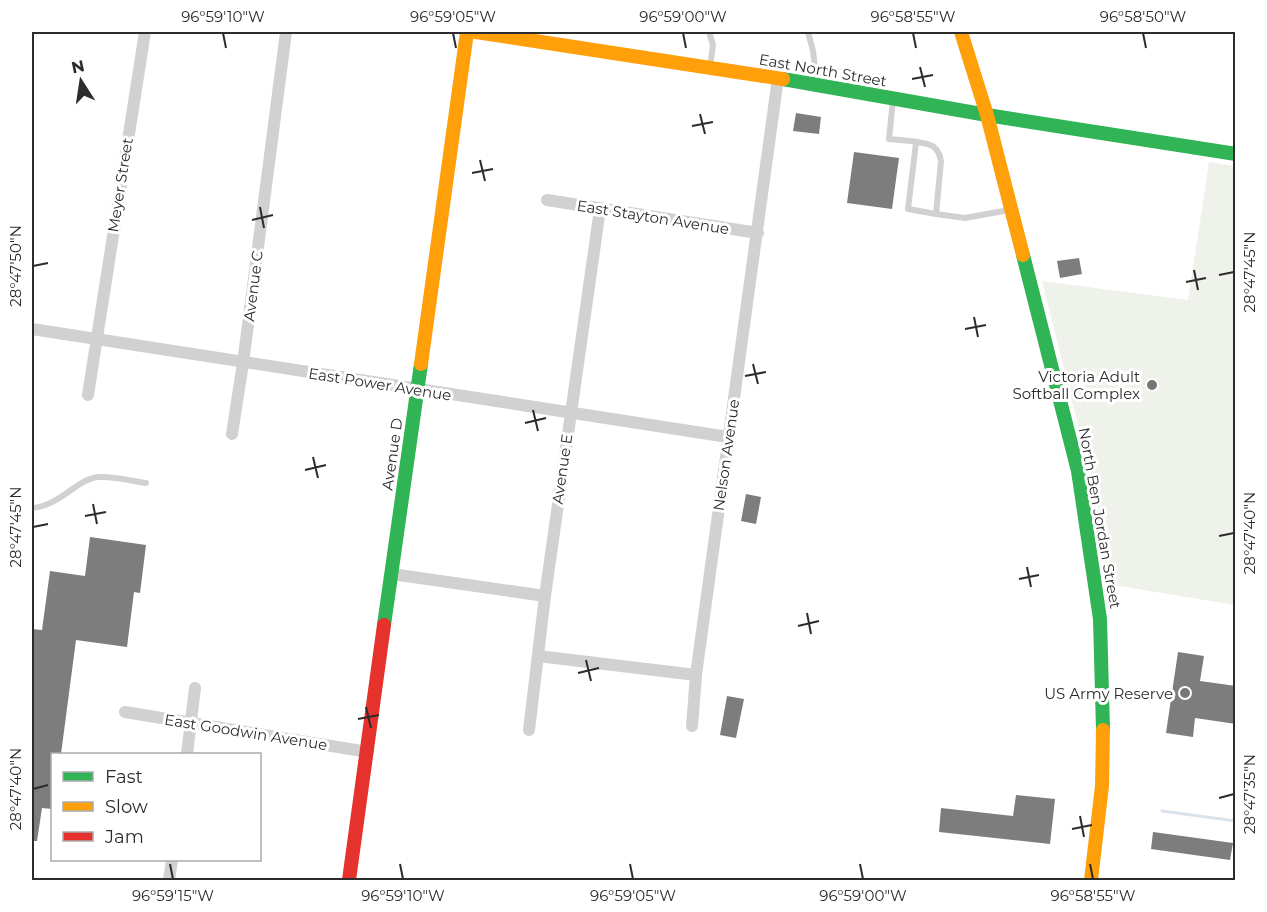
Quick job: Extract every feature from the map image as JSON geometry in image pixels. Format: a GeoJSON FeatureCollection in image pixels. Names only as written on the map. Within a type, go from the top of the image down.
{"type":"FeatureCollection","features":[{"type":"Feature","properties":{"kind":"street","name":"Meyer Street"},"geometry":{"type":"LineString","coordinates":[[88,395],[145,32]]}},
{"type":"Feature","properties":{"kind":"street","name":"Avenue C"},"geometry":{"type":"LineString","coordinates":[[232,434],[286,32]]}},
{"type":"Feature","properties":{"kind":"street","name":"Avenue D"},"geometry":{"type":"LineString","coordinates":[[349,880],[467,32]]}},
{"type":"Feature","properties":{"kind":"street","name":"East North Street"},"geometry":{"type":"LineString","coordinates":[[476,32],[778,78],[987,116],[1236,154]]}},
{"type":"Feature","properties":{"kind":"street","name":"North Ben Jordan Street"},"geometry":{"type":"LineString","coordinates":[[960,32],[987,116],[1012,209],[1078,471],[1100,619],[1103,692],[1102,786],[1091,880]]}},
{"type":"Feature","properties":{"kind":"street","name":"Nelson Avenue"},"geometry":{"type":"LineString","coordinates":[[692,726],[696,675],[778,78]]}},
{"type":"Feature","properties":{"kind":"street","name":"East Stayton Avenue"},"geometry":{"type":"LineString","coordinates":[[547,200],[758,233]]}},
{"type":"Feature","properties":{"kind":"street","name":"Avenue E"},"geometry":{"type":"LineString","coordinates":[[529,730],[545,596],[600,209]]}},
{"type":"Feature","properties":{"kind":"street","name":"East Power Avenue"},"geometry":{"type":"LineString","coordinates":[[32,329],[728,437]]}},
{"type":"Feature","properties":{"kind":"street"},"geometry":{"type":"LineString","coordinates":[[392,574],[545,596]]}},
{"type":"Feature","properties":{"kind":"street"},"geometry":{"type":"LineString","coordinates":[[538,656],[696,675]]}},
{"type":"Feature","properties":{"kind":"street"},"geometry":{"type":"LineString","coordinates":[[187,753],[195,688]]}},
{"type":"Feature","properties":{"kind":"street","name":"East Goodwin Avenue"},"geometry":{"type":"LineString","coordinates":[[125,712],[368,752]]}},
{"type":"Feature","properties":{"kind":"street"},"geometry":{"type":"LineString","coordinates":[[169,880],[172,861]]}},
{"type":"Feature","properties":{"kind":"lane"},"geometry":{"type":"LineString","coordinates":[[709,32],[712,45],[710,68]]}},
{"type":"Feature","properties":{"kind":"lane"},"geometry":{"type":"LineString","coordinates":[[808,32],[818,86]]}},
{"type":"Feature","properties":{"kind":"lane"},"geometry":{"type":"LineString","coordinates":[[893,99],[889,139],[935,148],[939,154],[941,161],[936,214]]}},
{"type":"Feature","properties":{"kind":"lane"},"geometry":{"type":"LineString","coordinates":[[916,143],[908,209],[965,218],[1012,209]]}},
{"type":"Feature","properties":{"kind":"lane"},"geometry":{"type":"LineString","coordinates":[[32,508],[42,507],[63,497],[83,483],[99,477],[146,483]]}},
{"type":"Feature","properties":{"kind":"shaded area","name":"Victoria Adult Softball Complex"},"geometry":{"type":"Polygon","coordinates":[[[1209,162],[1235,166],[1235,605],[1107,584],[1089,469],[1042,281],[1188,300],[1209,162]]]}},
{"type":"Feature","properties":{"kind":"building"},"geometry":{"type":"Polygon","coordinates":[[[796,113],[821,117],[819,134],[793,131],[796,113]]]}},
{"type":"Feature","properties":{"kind":"building"},"geometry":{"type":"Polygon","coordinates":[[[854,152],[899,158],[892,209],[847,203],[854,152]]]}},
{"type":"Feature","properties":{"kind":"building"},"geometry":{"type":"Polygon","coordinates":[[[1079,258],[1082,274],[1060,278],[1057,261],[1079,258]]]}},
{"type":"Feature","properties":{"kind":"building"},"geometry":{"type":"Polygon","coordinates":[[[746,494],[761,497],[756,524],[741,521],[746,494]]]}},
{"type":"Feature","properties":{"kind":"building"},"geometry":{"type":"Polygon","coordinates":[[[90,537],[146,545],[140,593],[134,592],[127,647],[76,640],[61,753],[51,753],[51,809],[42,808],[37,841],[32,841],[32,629],[42,630],[50,571],[85,576],[90,537]]]}},
{"type":"Feature","properties":{"kind":"building","name":"US Army Reserve"},"geometry":{"type":"Polygon","coordinates":[[[1178,652],[1204,656],[1200,681],[1236,686],[1236,724],[1195,718],[1193,737],[1166,733],[1178,652]]]}},
{"type":"Feature","properties":{"kind":"building"},"geometry":{"type":"Polygon","coordinates":[[[727,696],[744,699],[736,738],[720,735],[727,696]]]}},
{"type":"Feature","properties":{"kind":"building"},"geometry":{"type":"Polygon","coordinates":[[[1016,795],[1055,799],[1050,844],[939,832],[941,808],[1013,816],[1016,795]]]}},
{"type":"Feature","properties":{"kind":"building"},"geometry":{"type":"Polygon","coordinates":[[[1153,832],[1233,843],[1230,860],[1151,849],[1153,832]]]}},
{"type":"Feature","properties":{"kind":"waterway"},"geometry":{"type":"LineString","coordinates":[[1162,811],[1236,821]]}},
{"type":"Feature","properties":{"kind":"traffic: fast"},"geometry":{"type":"LineString","coordinates":[[783,79],[987,115],[1236,154]]}},
{"type":"Feature","properties":{"kind":"traffic: fast"},"geometry":{"type":"LineString","coordinates":[[1023,255],[1078,471],[1100,619],[1103,730]]}},
{"type":"Feature","properties":{"kind":"traffic: fast"},"geometry":{"type":"LineString","coordinates":[[384,625],[421,364]]}},
{"type":"Feature","properties":{"kind":"traffic: slow"},"geometry":{"type":"LineString","coordinates":[[421,364],[467,32]]}},
{"type":"Feature","properties":{"kind":"traffic: slow"},"geometry":{"type":"LineString","coordinates":[[476,32],[783,79]]}},
{"type":"Feature","properties":{"kind":"traffic: slow"},"geometry":{"type":"LineString","coordinates":[[961,32],[987,115],[1023,255]]}},
{"type":"Feature","properties":{"kind":"traffic: slow"},"geometry":{"type":"LineString","coordinates":[[1091,880],[1102,786],[1103,730]]}},
{"type":"Feature","properties":{"kind":"traffic: jam"},"geometry":{"type":"LineString","coordinates":[[349,880],[384,625]]}},
{"type":"Feature","properties":{"kind":"place","name":"Victoria Adult Softball Complex"},"geometry":{"type":"Point","coordinates":[1152,385]}},
{"type":"Feature","properties":{"kind":"place","name":"US Army Reserve"},"geometry":{"type":"Point","coordinates":[1185,693]}}]}
